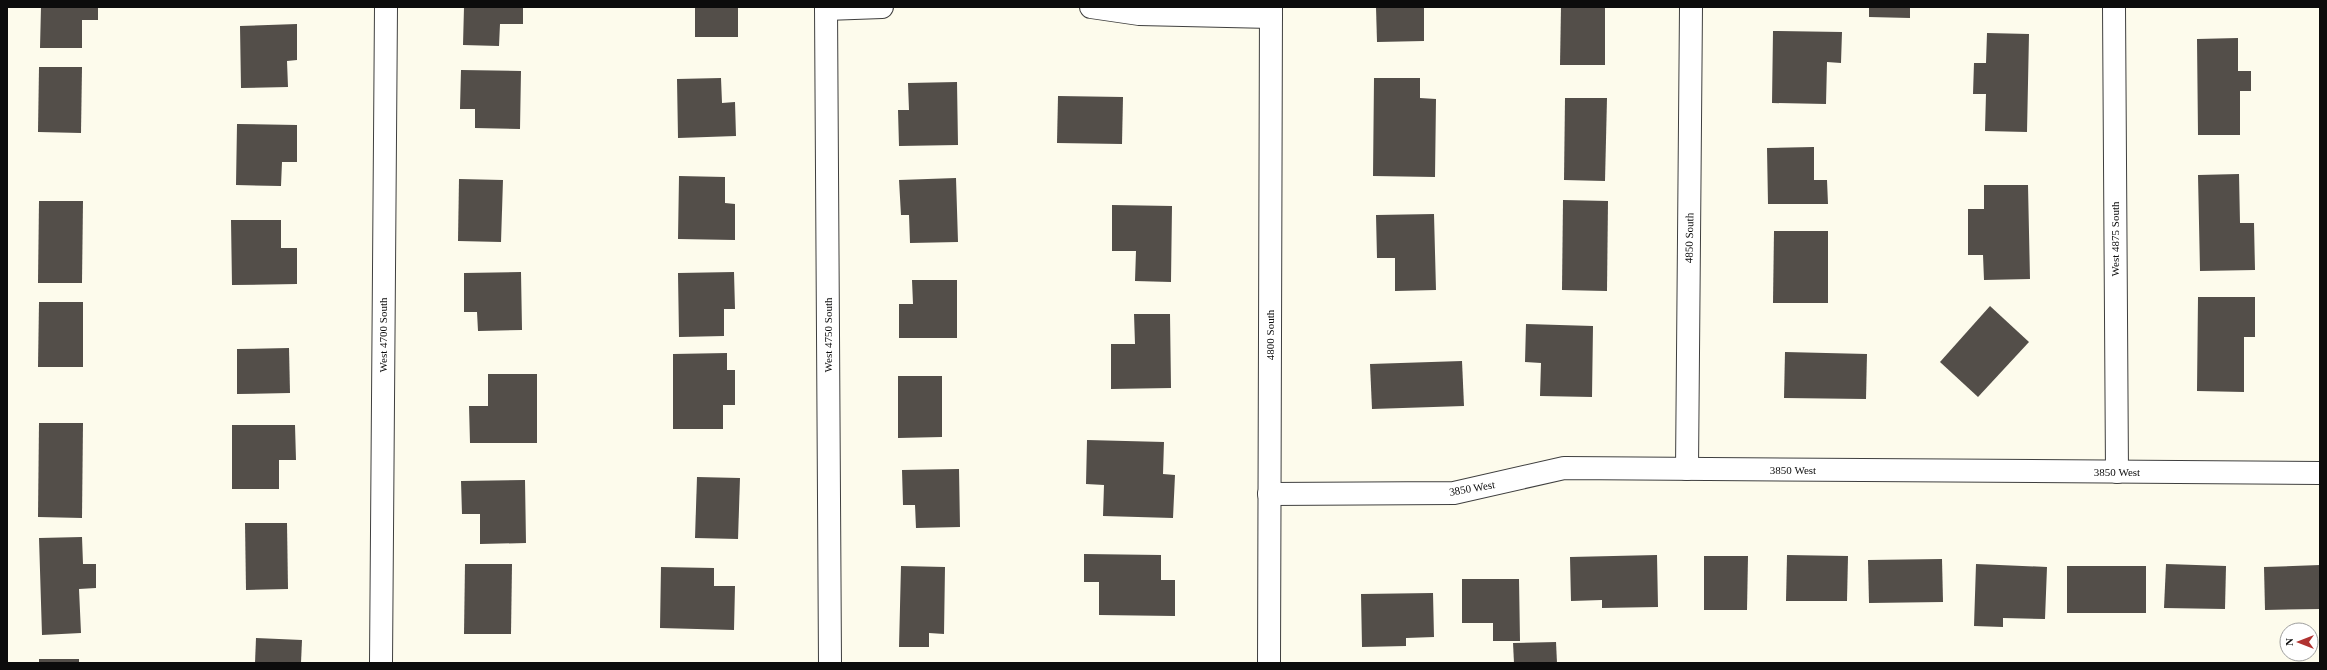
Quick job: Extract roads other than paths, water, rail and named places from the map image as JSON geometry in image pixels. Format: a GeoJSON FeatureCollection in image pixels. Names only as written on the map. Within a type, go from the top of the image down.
{"type":"FeatureCollection","features":[{"type":"Feature","properties":{"kind":"street","name":"West 4700 South"},"geometry":{"type":"LineString","coordinates":[[381,663],[386,7]]}},
{"type":"Feature","properties":{"kind":"street"},"geometry":{"type":"LineString","coordinates":[[826,8],[882,7]]}},
{"type":"Feature","properties":{"kind":"street"},"geometry":{"type":"LineString","coordinates":[[1091,7],[1139,14],[1271,12]]}},
{"type":"Feature","properties":{"kind":"street","name":"4850 South"},"geometry":{"type":"LineString","coordinates":[[1687,469],[1692,7]]}},
{"type":"Feature","properties":{"kind":"street","name":"West 4875 South"},"geometry":{"type":"LineString","coordinates":[[2114,7],[2117,472]]}},
{"type":"Feature","properties":{"kind":"street","name":"West 4750 South"},"geometry":{"type":"LineString","coordinates":[[826,8],[830,663]]}},
{"type":"Feature","properties":{"kind":"street","name":"4800 South"},"geometry":{"type":"LineString","coordinates":[[1269,663],[1271,12]]}},
{"type":"Feature","properties":{"kind":"street","name":"3850 West"},"geometry":{"type":"LineString","coordinates":[[1270,494],[1454,493],[1564,468],[2320,473]]}}]}
